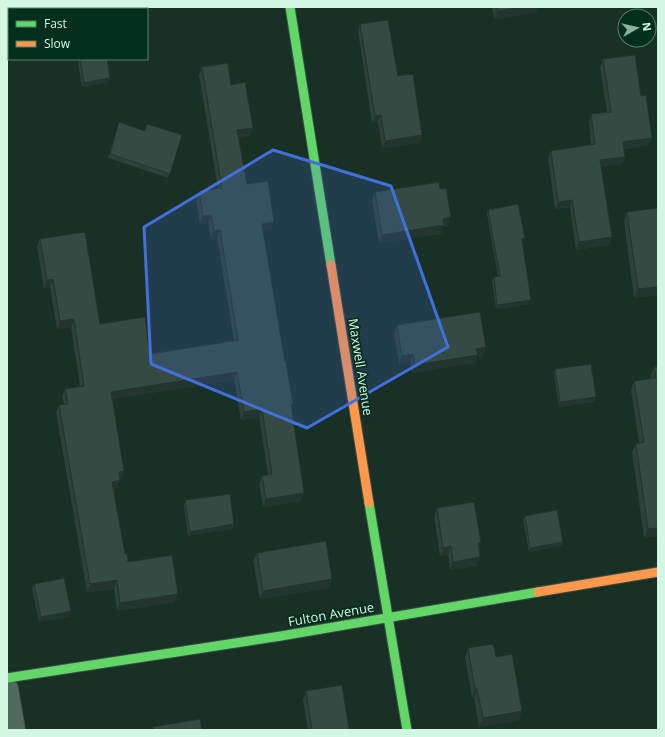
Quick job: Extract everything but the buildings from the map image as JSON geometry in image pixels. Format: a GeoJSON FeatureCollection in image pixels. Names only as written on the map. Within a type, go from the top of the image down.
{"type":"FeatureCollection","features":[{"type":"Feature","properties":{"kind":"street","name":"Maxwell Avenue"},"geometry":{"type":"LineString","coordinates":[[290,7],[343,343],[407,730]]}},
{"type":"Feature","properties":{"kind":"street","name":"Fulton Avenue"},"geometry":{"type":"LineString","coordinates":[[7,678],[281,636],[658,572]]}},
{"type":"Feature","properties":{"kind":"street"},"geometry":{"type":"LineString","coordinates":[[7,689],[14,730]]}},
{"type":"Feature","properties":{"kind":"highlighted area"},"geometry":{"type":"Polygon","coordinates":[[[273,150],[391,186],[448,347],[307,428],[151,364],[144,227],[273,150]]]}},
{"type":"Feature","properties":{"kind":"traffic: fast"},"geometry":{"type":"LineString","coordinates":[[290,7],[331,265]]}},
{"type":"Feature","properties":{"kind":"traffic: fast"},"geometry":{"type":"LineString","coordinates":[[369,503],[407,730]]}},
{"type":"Feature","properties":{"kind":"traffic: fast"},"geometry":{"type":"LineString","coordinates":[[7,678],[281,636],[538,592]]}},
{"type":"Feature","properties":{"kind":"traffic: slow"},"geometry":{"type":"LineString","coordinates":[[331,265],[369,503]]}},
{"type":"Feature","properties":{"kind":"traffic: slow"},"geometry":{"type":"LineString","coordinates":[[538,592],[658,572]]}}]}
